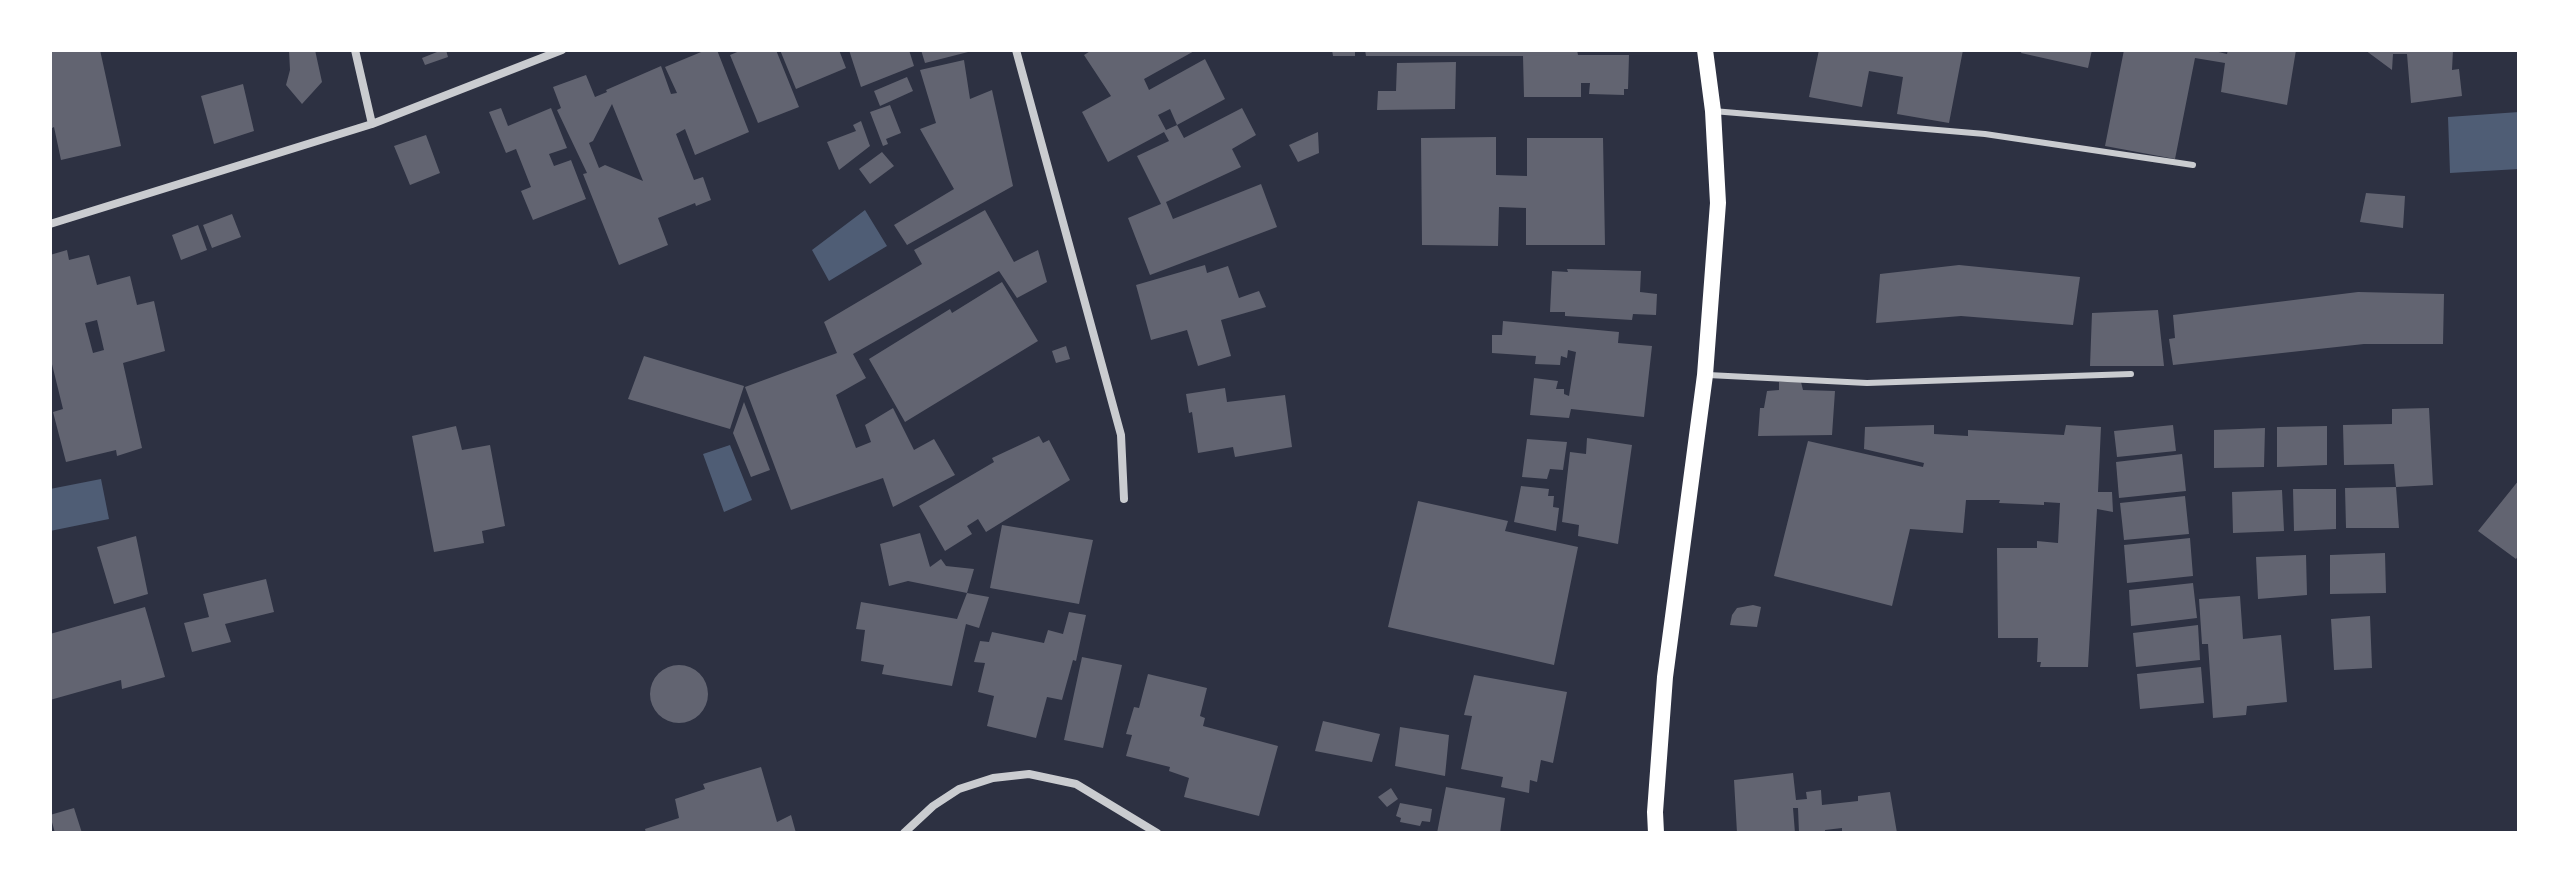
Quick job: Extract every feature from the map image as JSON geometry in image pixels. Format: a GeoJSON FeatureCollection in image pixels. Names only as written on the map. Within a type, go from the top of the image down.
{"type":"FeatureCollection","features":[{"type":"Feature","properties":{"kind":"main road"},"geometry":{"type":"LineString","coordinates":[[1656,833],[1665,677],[1705,375],[1718,203],[1713,111],[1705,50]]}},
{"type":"Feature","properties":{"kind":"street"},"geometry":{"type":"LineString","coordinates":[[355,50],[372,124]]}},
{"type":"Feature","properties":{"kind":"street"},"geometry":{"type":"LineString","coordinates":[[50,224],[372,124],[562,50]]}},
{"type":"Feature","properties":{"kind":"street"},"geometry":{"type":"LineString","coordinates":[[1016,50],[1121,435],[1124,499]]}},
{"type":"Feature","properties":{"kind":"street"},"geometry":{"type":"LineString","coordinates":[[904,833],[933,806],[959,789],[993,778],[1029,774],[1076,784],[1157,833]]}},
{"type":"Feature","properties":{"kind":"lane"},"geometry":{"type":"LineString","coordinates":[[1713,111],[1985,134],[2193,165]]}},
{"type":"Feature","properties":{"kind":"lane"},"geometry":{"type":"LineString","coordinates":[[1705,375],[1867,383],[2131,374]]}},
{"type":"Feature","properties":{"kind":"water"},"geometry":{"type":"Polygon","coordinates":[[[2519,112],[2519,169],[2450,173],[2448,117],[2519,112]]]}},
{"type":"Feature","properties":{"kind":"water"},"geometry":{"type":"Polygon","coordinates":[[[865,210],[887,246],[829,281],[812,250],[865,210]]]}},
{"type":"Feature","properties":{"kind":"water"},"geometry":{"type":"Polygon","coordinates":[[[730,445],[752,500],[724,512],[703,454],[730,445]]]}},
{"type":"Feature","properties":{"kind":"water"},"geometry":{"type":"Polygon","coordinates":[[[101,479],[109,519],[50,531],[50,489],[101,479]]]}},
{"type":"Feature","properties":{"kind":"building"},"geometry":{"type":"Polygon","coordinates":[[[50,50],[100,50],[121,146],[61,160],[54,127],[50,129],[50,50]]]}},
{"type":"Feature","properties":{"kind":"building"},"geometry":{"type":"Polygon","coordinates":[[[289,50],[315,50],[322,82],[302,104],[286,85],[290,70],[289,50]]]}},
{"type":"Feature","properties":{"kind":"building"},"geometry":{"type":"Polygon","coordinates":[[[446,50],[448,57],[425,65],[422,58],[446,50]]]}},
{"type":"Feature","properties":{"kind":"building"},"geometry":{"type":"Polygon","coordinates":[[[706,50],[717,50],[749,132],[695,155],[685,129],[676,134],[694,180],[703,177],[711,200],[658,218],[668,245],[619,265],[583,174],[587,173],[557,110],[561,108],[553,87],[586,75],[595,97],[661,66],[671,94],[677,93],[665,67],[706,50]],[[612,104],[593,141],[589,143],[599,168],[605,165],[643,181],[612,104]]]}},
{"type":"Feature","properties":{"kind":"building"},"geometry":{"type":"Polygon","coordinates":[[[742,50],[776,50],[799,107],[758,123],[730,55],[742,50]]]}},
{"type":"Feature","properties":{"kind":"building"},"geometry":{"type":"Polygon","coordinates":[[[780,50],[839,50],[846,68],[796,89],[780,50]]]}},
{"type":"Feature","properties":{"kind":"building"},"geometry":{"type":"Polygon","coordinates":[[[849,50],[909,50],[914,66],[861,87],[849,50]]]}},
{"type":"Feature","properties":{"kind":"building"},"geometry":{"type":"Polygon","coordinates":[[[921,50],[972,50],[972,51],[925,63],[921,50]]]}},
{"type":"Feature","properties":{"kind":"building"},"geometry":{"type":"Polygon","coordinates":[[[1092,50],[1196,50],[1144,79],[1149,90],[1205,59],[1225,99],[1177,125],[1184,138],[1242,108],[1256,135],[1232,149],[1241,167],[1166,202],[1173,219],[1261,184],[1277,227],[1150,275],[1128,218],[1161,204],[1137,156],[1169,141],[1164,132],[1108,162],[1082,112],[1111,96],[1084,55],[1092,50]],[[1170,109],[1158,115],[1166,130],[1177,125],[1170,109]]]}},
{"type":"Feature","properties":{"kind":"building"},"geometry":{"type":"Polygon","coordinates":[[[1332,50],[1355,50],[1355,56],[1333,56],[1332,50]]]}},
{"type":"Feature","properties":{"kind":"building"},"geometry":{"type":"Polygon","coordinates":[[[1365,50],[1577,50],[1578,55],[1629,55],[1628,89],[1624,89],[1624,95],[1589,94],[1590,83],[1581,83],[1581,97],[1524,97],[1523,56],[1366,56],[1365,50]]]}},
{"type":"Feature","properties":{"kind":"building"},"geometry":{"type":"Polygon","coordinates":[[[1819,50],[1963,50],[1949,123],[1897,114],[1903,77],[1869,71],[1862,107],[1809,97],[1819,50]]]}},
{"type":"Feature","properties":{"kind":"building"},"geometry":{"type":"Polygon","coordinates":[[[2022,50],[2092,50],[2088,68],[2021,53],[2022,50]]]}},
{"type":"Feature","properties":{"kind":"building"},"geometry":{"type":"Polygon","coordinates":[[[2124,50],[2210,50],[2227,54],[2228,50],[2296,50],[2287,105],[2221,92],[2225,63],[2195,58],[2175,159],[2105,146],[2124,50]]]}},
{"type":"Feature","properties":{"kind":"building"},"geometry":{"type":"Polygon","coordinates":[[[2365,50],[2453,50],[2452,70],[2459,69],[2462,96],[2411,103],[2407,54],[2393,54],[2392,70],[2365,50]]]}},
{"type":"Feature","properties":{"kind":"building"},"geometry":{"type":"Polygon","coordinates":[[[964,60],[970,99],[992,90],[1013,186],[907,245],[894,225],[954,189],[920,129],[936,123],[920,70],[964,60]]]}},
{"type":"Feature","properties":{"kind":"building"},"geometry":{"type":"Polygon","coordinates":[[[1456,62],[1455,109],[1377,110],[1378,91],[1396,91],[1397,63],[1456,62]]]}},
{"type":"Feature","properties":{"kind":"building"},"geometry":{"type":"Polygon","coordinates":[[[907,77],[913,91],[880,106],[874,91],[907,77]]]}},
{"type":"Feature","properties":{"kind":"building"},"geometry":{"type":"Polygon","coordinates":[[[243,84],[254,131],[214,144],[201,96],[243,84]]]}},
{"type":"Feature","properties":{"kind":"building"},"geometry":{"type":"Polygon","coordinates":[[[890,105],[901,133],[886,139],[888,144],[883,146],[870,112],[890,105]]]}},
{"type":"Feature","properties":{"kind":"building"},"geometry":{"type":"Polygon","coordinates":[[[501,108],[508,126],[551,108],[567,148],[549,154],[554,166],[571,160],[586,199],[533,220],[521,191],[531,187],[516,149],[506,153],[489,112],[501,108]]]}},
{"type":"Feature","properties":{"kind":"building"},"geometry":{"type":"Polygon","coordinates":[[[861,121],[870,146],[839,170],[827,142],[856,131],[853,125],[861,121]]]}},
{"type":"Feature","properties":{"kind":"building"},"geometry":{"type":"Polygon","coordinates":[[[1318,132],[1319,153],[1298,162],[1289,145],[1318,132]]]}},
{"type":"Feature","properties":{"kind":"building"},"geometry":{"type":"Polygon","coordinates":[[[426,135],[440,173],[410,185],[394,146],[426,135]]]}},
{"type":"Feature","properties":{"kind":"building"},"geometry":{"type":"Polygon","coordinates":[[[1496,137],[1496,175],[1527,176],[1527,138],[1603,138],[1605,245],[1526,245],[1526,208],[1499,207],[1498,246],[1422,245],[1421,138],[1496,137]]]}},
{"type":"Feature","properties":{"kind":"building"},"geometry":{"type":"Polygon","coordinates":[[[882,152],[894,166],[870,184],[859,169],[882,152]]]}},
{"type":"Feature","properties":{"kind":"building"},"geometry":{"type":"Polygon","coordinates":[[[2366,193],[2405,196],[2403,228],[2360,222],[2366,193]]]}},
{"type":"Feature","properties":{"kind":"building"},"geometry":{"type":"Polygon","coordinates":[[[985,210],[1014,262],[1038,250],[1047,282],[1017,298],[999,271],[853,354],[866,378],[836,395],[856,448],[871,442],[865,425],[893,408],[914,450],[934,439],[955,475],[893,507],[883,478],[791,510],[745,387],[837,353],[824,322],[922,264],[914,250],[985,210]]]}},
{"type":"Feature","properties":{"kind":"building"},"geometry":{"type":"Polygon","coordinates":[[[232,214],[241,237],[212,248],[203,225],[232,214]]]}},
{"type":"Feature","properties":{"kind":"building"},"geometry":{"type":"Polygon","coordinates":[[[198,225],[207,250],[181,260],[172,235],[198,225]]]}},
{"type":"Feature","properties":{"kind":"building"},"geometry":{"type":"Polygon","coordinates":[[[67,250],[69,260],[89,255],[97,285],[130,276],[137,305],[154,301],[165,351],[123,363],[142,448],[117,456],[116,450],[66,462],[53,412],[63,409],[50,356],[50,255],[67,250]],[[97,320],[85,323],[93,353],[104,350],[97,320]]]}},
{"type":"Feature","properties":{"kind":"building"},"geometry":{"type":"Polygon","coordinates":[[[1205,265],[1207,273],[1228,266],[1239,298],[1259,291],[1266,307],[1221,320],[1231,356],[1198,366],[1187,330],[1151,340],[1136,285],[1205,265]]]}},
{"type":"Feature","properties":{"kind":"building"},"geometry":{"type":"Polygon","coordinates":[[[1959,265],[2080,277],[2073,325],[1961,316],[1876,323],[1880,274],[1959,265]]]}},
{"type":"Feature","properties":{"kind":"building"},"geometry":{"type":"Polygon","coordinates":[[[1567,269],[1641,271],[1640,292],[1657,294],[1656,315],[1633,314],[1632,320],[1565,316],[1565,312],[1550,312],[1552,271],[1568,272],[1567,269]]]}},
{"type":"Feature","properties":{"kind":"building"},"geometry":{"type":"Polygon","coordinates":[[[1002,282],[1038,341],[905,422],[869,359],[950,309],[952,313],[1002,282]]]}},
{"type":"Feature","properties":{"kind":"building"},"geometry":{"type":"Polygon","coordinates":[[[2358,292],[2444,294],[2443,344],[2364,344],[2173,365],[2169,339],[2175,338],[2173,315],[2358,292]]]}},
{"type":"Feature","properties":{"kind":"building"},"geometry":{"type":"Polygon","coordinates":[[[2158,310],[2164,366],[2090,366],[2092,313],[2158,310]]]}},
{"type":"Feature","properties":{"kind":"building"},"geometry":{"type":"Polygon","coordinates":[[[1503,321],[1619,332],[1618,343],[1652,346],[1644,417],[1571,409],[1569,418],[1530,415],[1534,378],[1558,381],[1556,389],[1564,389],[1564,394],[1569,396],[1576,352],[1568,350],[1567,358],[1561,356],[1560,365],[1535,364],[1536,356],[1492,353],[1492,335],[1502,335],[1503,321]]]}},
{"type":"Feature","properties":{"kind":"building"},"geometry":{"type":"Polygon","coordinates":[[[1066,346],[1070,359],[1056,363],[1052,351],[1066,346]]]}},
{"type":"Feature","properties":{"kind":"building"},"geometry":{"type":"Polygon","coordinates":[[[644,356],[744,386],[730,429],[628,399],[644,356]]]}},
{"type":"Feature","properties":{"kind":"building"},"geometry":{"type":"Polygon","coordinates":[[[1779,382],[1801,382],[1803,390],[1835,391],[1832,435],[1758,436],[1760,408],[1764,408],[1767,391],[1779,390],[1779,382]]]}},
{"type":"Feature","properties":{"kind":"building"},"geometry":{"type":"Polygon","coordinates":[[[1225,388],[1227,402],[1285,395],[1292,447],[1235,457],[1233,447],[1198,453],[1186,394],[1225,388]]]}},
{"type":"Feature","properties":{"kind":"building"},"geometry":{"type":"Polygon","coordinates":[[[744,402],[770,470],[751,477],[733,433],[744,402]]]}},
{"type":"Feature","properties":{"kind":"building"},"geometry":{"type":"Polygon","coordinates":[[[2429,408],[2433,485],[2396,487],[2394,464],[2344,465],[2343,425],[2392,424],[2392,409],[2429,408]]]}},
{"type":"Feature","properties":{"kind":"building"},"geometry":{"type":"Polygon","coordinates":[[[1934,425],[1934,434],[1968,436],[1968,430],[2064,435],[2066,425],[2101,427],[2098,492],[2112,492],[2113,512],[2097,509],[2088,667],[2040,667],[2041,662],[2037,662],[2038,638],[1998,638],[1997,548],[2037,548],[2037,541],[2058,543],[2060,503],[2044,502],[2044,505],[1966,500],[1963,533],[1910,529],[1892,606],[1774,576],[1808,441],[1923,467],[1924,463],[1864,449],[1865,427],[1934,425]]]}},
{"type":"Feature","properties":{"kind":"building"},"geometry":{"type":"Polygon","coordinates":[[[2173,425],[2176,451],[2117,457],[2114,431],[2173,425]]]}},
{"type":"Feature","properties":{"kind":"building"},"geometry":{"type":"Polygon","coordinates":[[[456,426],[462,450],[490,445],[505,526],[482,531],[484,543],[434,552],[412,436],[456,426]]]}},
{"type":"Feature","properties":{"kind":"building"},"geometry":{"type":"Polygon","coordinates":[[[2327,426],[2327,465],[2277,467],[2277,427],[2327,426]]]}},
{"type":"Feature","properties":{"kind":"building"},"geometry":{"type":"Polygon","coordinates":[[[2265,428],[2264,467],[2214,468],[2214,430],[2265,428]]]}},
{"type":"Feature","properties":{"kind":"building"},"geometry":{"type":"Polygon","coordinates":[[[1039,436],[1043,443],[1049,440],[1070,480],[986,532],[978,519],[967,526],[972,534],[945,551],[919,506],[994,462],[992,458],[1039,436]]]}},
{"type":"Feature","properties":{"kind":"building"},"geometry":{"type":"Polygon","coordinates":[[[1587,438],[1632,445],[1618,544],[1578,536],[1579,525],[1562,522],[1570,452],[1586,454],[1587,438]]]}},
{"type":"Feature","properties":{"kind":"building"},"geometry":{"type":"Polygon","coordinates":[[[1527,439],[1567,442],[1563,470],[1550,469],[1547,479],[1522,477],[1527,439]]]}},
{"type":"Feature","properties":{"kind":"building"},"geometry":{"type":"Polygon","coordinates":[[[2182,454],[2186,491],[2119,498],[2116,462],[2182,454]]]}},
{"type":"Feature","properties":{"kind":"building"},"geometry":{"type":"Polygon","coordinates":[[[2519,480],[2519,555],[2516,559],[2478,531],[2519,480]]]}},
{"type":"Feature","properties":{"kind":"building"},"geometry":{"type":"Polygon","coordinates":[[[1521,486],[1549,489],[1548,496],[1554,496],[1553,507],[1559,508],[1556,531],[1514,522],[1521,486]]]}},
{"type":"Feature","properties":{"kind":"building"},"geometry":{"type":"Polygon","coordinates":[[[2396,487],[2399,528],[2346,528],[2345,488],[2396,487]]]}},
{"type":"Feature","properties":{"kind":"building"},"geometry":{"type":"Polygon","coordinates":[[[2293,489],[2336,489],[2336,529],[2294,531],[2293,489]]]}},
{"type":"Feature","properties":{"kind":"building"},"geometry":{"type":"Polygon","coordinates":[[[2282,490],[2284,531],[2233,533],[2232,492],[2282,490]]]}},
{"type":"Feature","properties":{"kind":"building"},"geometry":{"type":"Polygon","coordinates":[[[2185,496],[2189,534],[2124,540],[2120,503],[2185,496]]]}},
{"type":"Feature","properties":{"kind":"building"},"geometry":{"type":"Polygon","coordinates":[[[1418,501],[1508,521],[1505,531],[1578,547],[1554,665],[1388,627],[1418,501]]]}},
{"type":"Feature","properties":{"kind":"building"},"geometry":{"type":"Polygon","coordinates":[[[1002,525],[1093,540],[1079,604],[990,588],[1002,525]]]}},
{"type":"Feature","properties":{"kind":"building"},"geometry":{"type":"Polygon","coordinates":[[[920,533],[930,567],[941,559],[946,566],[974,569],[967,593],[908,581],[889,586],[880,544],[920,533]]]}},
{"type":"Feature","properties":{"kind":"building"},"geometry":{"type":"Polygon","coordinates":[[[136,536],[148,594],[114,604],[97,547],[136,536]]]}},
{"type":"Feature","properties":{"kind":"building"},"geometry":{"type":"Polygon","coordinates":[[[2190,538],[2193,576],[2127,583],[2124,545],[2190,538]]]}},
{"type":"Feature","properties":{"kind":"building"},"geometry":{"type":"Polygon","coordinates":[[[2385,553],[2386,593],[2330,594],[2330,555],[2385,553]]]}},
{"type":"Feature","properties":{"kind":"building"},"geometry":{"type":"Polygon","coordinates":[[[2306,555],[2307,595],[2258,599],[2256,557],[2306,555]]]}},
{"type":"Feature","properties":{"kind":"building"},"geometry":{"type":"Polygon","coordinates":[[[266,579],[274,612],[225,624],[231,642],[192,652],[184,623],[209,617],[203,594],[266,579]]]}},
{"type":"Feature","properties":{"kind":"building"},"geometry":{"type":"Polygon","coordinates":[[[2193,583],[2197,618],[2131,626],[2129,590],[2193,583]]]}},
{"type":"Feature","properties":{"kind":"building"},"geometry":{"type":"Polygon","coordinates":[[[967,593],[989,597],[979,628],[966,624],[952,686],[882,674],[884,665],[861,661],[865,630],[856,629],[861,602],[957,619],[967,593]]]}},
{"type":"Feature","properties":{"kind":"building"},"geometry":{"type":"Polygon","coordinates":[[[2240,596],[2243,639],[2281,635],[2287,702],[2247,706],[2246,715],[2213,718],[2208,644],[2202,644],[2199,599],[2240,596]]]}},
{"type":"Feature","properties":{"kind":"building"},"geometry":{"type":"Polygon","coordinates":[[[145,607],[165,677],[122,689],[121,680],[50,700],[50,634],[145,607]]]}},
{"type":"Feature","properties":{"kind":"building"},"geometry":{"type":"Polygon","coordinates":[[[1761,607],[1757,627],[1730,625],[1737,608],[1761,607]]]}},
{"type":"Feature","properties":{"kind":"building"},"geometry":{"type":"Polygon","coordinates":[[[1069,612],[1086,615],[1076,661],[1073,660],[1062,700],[1047,697],[1036,738],[987,726],[994,696],[978,692],[985,663],[974,662],[980,641],[989,642],[992,632],[1044,643],[1048,630],[1063,634],[1069,612]]]}},
{"type":"Feature","properties":{"kind":"building"},"geometry":{"type":"Polygon","coordinates":[[[2370,616],[2372,668],[2334,670],[2331,619],[2370,616]]]}},
{"type":"Feature","properties":{"kind":"building"},"geometry":{"type":"Polygon","coordinates":[[[2198,625],[2200,660],[2136,667],[2133,633],[2198,625]]]}},
{"type":"Feature","properties":{"kind":"building"},"geometry":{"type":"Polygon","coordinates":[[[1082,657],[1122,665],[1103,748],[1064,740],[1082,657]]]}},
{"type":"Feature","properties":{"kind":"building"},"geometry":{"type":"Polygon","coordinates":[[[679,665],[690,667],[699,674],[706,683],[706,705],[699,714],[690,721],[679,723],[668,721],[659,714],[652,705],[650,694],[652,683],[659,674],[668,667],[679,665]]]}},
{"type":"Feature","properties":{"kind":"building"},"geometry":{"type":"Polygon","coordinates":[[[2201,667],[2204,703],[2140,709],[2137,674],[2201,667]]]}},
{"type":"Feature","properties":{"kind":"building"},"geometry":{"type":"Polygon","coordinates":[[[1148,674],[1207,688],[1200,716],[1205,718],[1203,726],[1278,746],[1259,816],[1184,797],[1189,778],[1169,771],[1170,767],[1126,756],[1132,735],[1126,734],[1134,707],[1139,708],[1148,674]]]}},
{"type":"Feature","properties":{"kind":"building"},"geometry":{"type":"Polygon","coordinates":[[[1474,675],[1567,692],[1553,763],[1541,760],[1537,782],[1530,780],[1529,793],[1501,787],[1503,777],[1461,769],[1472,716],[1464,715],[1474,675]]]}},
{"type":"Feature","properties":{"kind":"building"},"geometry":{"type":"Polygon","coordinates":[[[1323,721],[1380,734],[1372,762],[1315,751],[1323,721]]]}},
{"type":"Feature","properties":{"kind":"building"},"geometry":{"type":"Polygon","coordinates":[[[1400,727],[1449,735],[1445,776],[1395,766],[1400,727]]]}},
{"type":"Feature","properties":{"kind":"building"},"geometry":{"type":"Polygon","coordinates":[[[761,767],[777,822],[791,815],[796,833],[646,833],[645,829],[679,818],[675,799],[705,789],[703,784],[761,767]]]}},
{"type":"Feature","properties":{"kind":"building"},"geometry":{"type":"Polygon","coordinates":[[[1793,773],[1796,800],[1807,799],[1806,792],[1821,790],[1822,805],[1858,801],[1858,796],[1890,792],[1897,833],[1842,833],[1842,828],[1825,830],[1825,833],[1799,833],[1798,808],[1793,808],[1795,833],[1737,833],[1734,780],[1793,773]]]}},
{"type":"Feature","properties":{"kind":"building"},"geometry":{"type":"Polygon","coordinates":[[[1446,787],[1505,798],[1500,833],[1437,833],[1446,787]]]}},
{"type":"Feature","properties":{"kind":"building"},"geometry":{"type":"Polygon","coordinates":[[[1391,788],[1398,799],[1387,807],[1378,797],[1391,788]]]}},
{"type":"Feature","properties":{"kind":"building"},"geometry":{"type":"Polygon","coordinates":[[[1400,803],[1432,809],[1430,822],[1422,821],[1420,826],[1400,822],[1401,818],[1396,816],[1400,803]]]}},
{"type":"Feature","properties":{"kind":"building"},"geometry":{"type":"Polygon","coordinates":[[[74,808],[82,833],[55,833],[50,815],[74,808]]]}}]}
